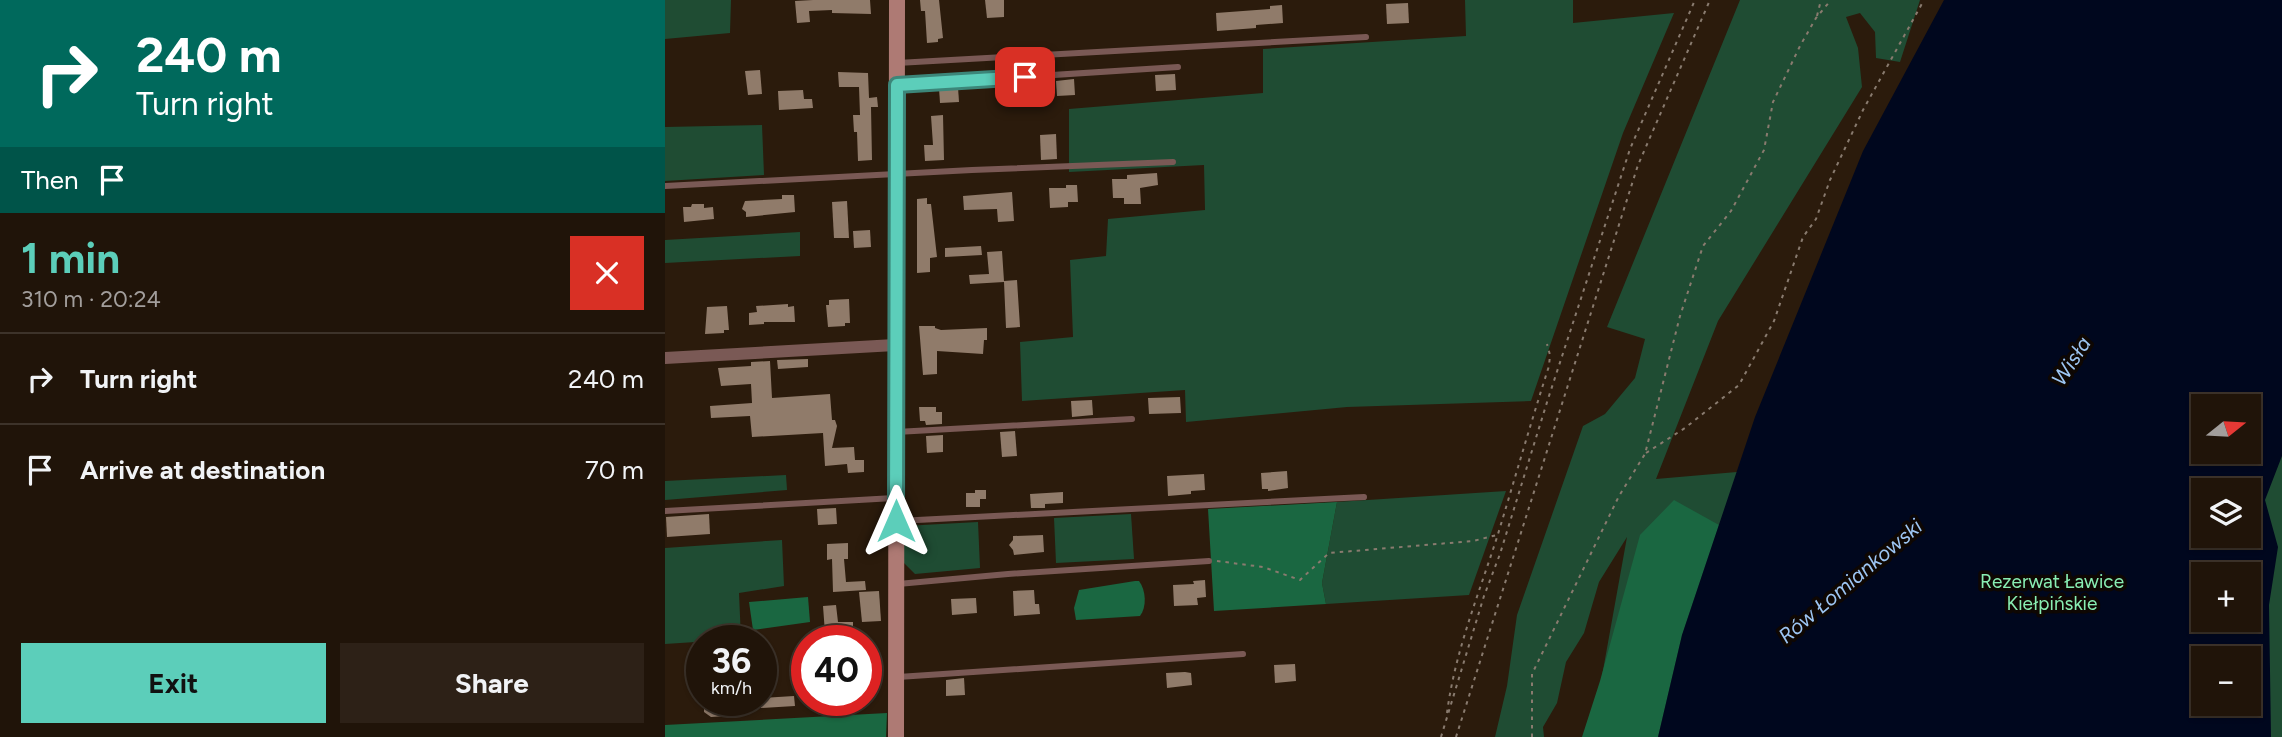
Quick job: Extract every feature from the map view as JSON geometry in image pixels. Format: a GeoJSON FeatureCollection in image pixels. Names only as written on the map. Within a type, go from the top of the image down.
{"type":"FeatureCollection","features":[{"type":"Feature","properties":{"kind":"street"},"geometry":{"type":"LineString","coordinates":[[896,737],[897,0]]}},
{"type":"Feature","properties":{"kind":"street"},"geometry":{"type":"LineString","coordinates":[[665,358],[895,345]]}},
{"type":"Feature","properties":{"kind":"lane"},"geometry":{"type":"LineString","coordinates":[[897,63],[1366,37]]}},
{"type":"Feature","properties":{"kind":"lane"},"geometry":{"type":"LineString","coordinates":[[897,85],[1178,67]]}},
{"type":"Feature","properties":{"kind":"lane"},"geometry":{"type":"LineString","coordinates":[[665,186],[1173,162]]}},
{"type":"Feature","properties":{"kind":"lane"},"geometry":{"type":"LineString","coordinates":[[895,432],[1132,419]]}},
{"type":"Feature","properties":{"kind":"lane"},"geometry":{"type":"LineString","coordinates":[[896,521],[1364,497]]}},
{"type":"Feature","properties":{"kind":"lane"},"geometry":{"type":"LineString","coordinates":[[665,511],[896,498]]}},
{"type":"Feature","properties":{"kind":"lane"},"geometry":{"type":"LineString","coordinates":[[896,584],[1209,561]]}},
{"type":"Feature","properties":{"kind":"lane"},"geometry":{"type":"LineString","coordinates":[[896,677],[1243,654]]}},
{"type":"Feature","properties":{"kind":"path"},"geometry":{"type":"LineString","coordinates":[[1441,737],[1626,162],[1695,0]]}},
{"type":"Feature","properties":{"kind":"path"},"geometry":{"type":"LineString","coordinates":[[1457,737],[1638,165],[1710,0]]}},
{"type":"Feature","properties":{"kind":"path"},"geometry":{"type":"LineString","coordinates":[[1817,18],[1821,0]]}},
{"type":"Feature","properties":{"kind":"path"},"geometry":{"type":"LineString","coordinates":[[1532,737],[1532,674],[1619,496],[1645,454],[1680,316],[1703,246],[1731,211],[1764,149],[1773,102],[1817,18],[1831,0]]}},
{"type":"Feature","properties":{"kind":"path"},"geometry":{"type":"LineString","coordinates":[[1645,454],[1685,428],[1739,385],[1774,321],[1803,237],[1816,219],[1830,180],[1863,110],[1924,0]]}},
{"type":"Feature","properties":{"kind":"path"},"geometry":{"type":"LineString","coordinates":[[1445,721],[1451,679],[1464,632],[1549,366],[1547,344]]}},
{"type":"Feature","properties":{"kind":"path"},"geometry":{"type":"LineString","coordinates":[[1209,561],[1263,567],[1300,580],[1329,553],[1473,541],[1497,535]]}},
{"type":"Feature","properties":{"kind":"green space"},"geometry":{"type":"Polygon","coordinates":[[[665,0],[731,0],[730,33],[665,39],[665,0]]]}},
{"type":"Feature","properties":{"kind":"green space"},"geometry":{"type":"Polygon","coordinates":[[[1465,0],[1573,0],[1573,23],[1674,13],[1623,133],[1531,401],[1347,407],[1186,422],[1185,390],[1022,401],[1020,342],[1073,337],[1070,260],[1106,256],[1108,219],[1205,210],[1204,165],[1069,172],[1069,109],[1263,93],[1263,49],[1466,36],[1465,0]]]}},
{"type":"Feature","properties":{"kind":"green space","name":"Rezerwat Ławice Kiełpińskie"},"geometry":{"type":"Polygon","coordinates":[[[1740,0],[1920,0],[1900,62],[1876,58],[1875,32],[1860,13],[1846,17],[1858,48],[1862,87],[1718,321],[1656,479],[2098,441],[2191,451],[2191,464],[2261,464],[2261,444],[2282,430],[2282,737],[1591,737],[1627,537],[1599,582],[1584,633],[1566,662],[1557,703],[1543,727],[1544,737],[1495,737],[1507,686],[1517,615],[1583,426],[1605,414],[1635,378],[1645,339],[1607,327],[1740,0]]]}},
{"type":"Feature","properties":{"kind":"green space"},"geometry":{"type":"Polygon","coordinates":[[[762,125],[764,175],[665,181],[665,127],[762,125]]]}},
{"type":"Feature","properties":{"kind":"green space"},"geometry":{"type":"Polygon","coordinates":[[[800,232],[800,256],[665,263],[665,240],[800,232]]]}},
{"type":"Feature","properties":{"kind":"green space"},"geometry":{"type":"Polygon","coordinates":[[[786,475],[787,490],[665,500],[665,481],[786,475]]]}},
{"type":"Feature","properties":{"kind":"green space"},"geometry":{"type":"Polygon","coordinates":[[[1506,491],[1469,595],[1326,604],[1322,583],[1337,502],[1506,491]]]}},
{"type":"Feature","properties":{"kind":"green space"},"geometry":{"type":"Polygon","coordinates":[[[1674,500],[1719,525],[1682,635],[1658,737],[1582,737],[1640,535],[1674,500]]]}},
{"type":"Feature","properties":{"kind":"green space"},"geometry":{"type":"Polygon","coordinates":[[[1337,502],[1322,583],[1326,604],[1214,611],[1208,509],[1337,502]]]}},
{"type":"Feature","properties":{"kind":"green space"},"geometry":{"type":"Polygon","coordinates":[[[1131,514],[1134,559],[1056,563],[1054,518],[1131,514]]]}},
{"type":"Feature","properties":{"kind":"green space"},"geometry":{"type":"Polygon","coordinates":[[[978,522],[980,568],[915,574],[904,563],[904,526],[978,522]]]}},
{"type":"Feature","properties":{"kind":"green space"},"geometry":{"type":"Polygon","coordinates":[[[782,540],[784,586],[739,593],[740,625],[686,625],[686,643],[665,644],[665,548],[782,540]]]}},
{"type":"Feature","properties":{"kind":"green space"},"geometry":{"type":"Polygon","coordinates":[[[1139,581],[1144,594],[1145,603],[1140,616],[1076,620],[1074,608],[1079,590],[1139,581]]]}},
{"type":"Feature","properties":{"kind":"green space"},"geometry":{"type":"Polygon","coordinates":[[[808,597],[810,622],[777,627],[752,625],[749,602],[808,597]]]}},
{"type":"Feature","properties":{"kind":"green space"},"geometry":{"type":"Polygon","coordinates":[[[882,713],[887,713],[886,737],[665,737],[665,725],[882,716],[882,713]]]}},
{"type":"Feature","properties":{"kind":"water"},"geometry":{"type":"Polygon","coordinates":[[[1944,0],[2282,0],[2282,456],[2265,500],[2278,547],[2269,605],[2271,737],[1658,737],[1682,635],[1755,417],[1863,151],[1944,0]]]}},
{"type":"Feature","properties":{"kind":"building"},"geometry":{"type":"Polygon","coordinates":[[[870,0],[871,14],[832,13],[832,10],[809,11],[810,22],[797,23],[795,1],[870,0]]]}},
{"type":"Feature","properties":{"kind":"building"},"geometry":{"type":"Polygon","coordinates":[[[920,0],[939,0],[943,38],[938,39],[938,42],[927,43],[925,11],[921,11],[920,0]]]}},
{"type":"Feature","properties":{"kind":"building"},"geometry":{"type":"Polygon","coordinates":[[[985,0],[1004,0],[1004,17],[987,18],[985,0]]]}},
{"type":"Feature","properties":{"kind":"building"},"geometry":{"type":"Polygon","coordinates":[[[1408,3],[1409,23],[1387,24],[1386,4],[1408,3]]]}},
{"type":"Feature","properties":{"kind":"building"},"geometry":{"type":"Polygon","coordinates":[[[1282,5],[1283,23],[1217,31],[1216,13],[1270,9],[1270,6],[1282,5]]]}},
{"type":"Feature","properties":{"kind":"building"},"geometry":{"type":"Polygon","coordinates":[[[760,70],[762,94],[748,95],[745,71],[760,70]]]}},
{"type":"Feature","properties":{"kind":"building"},"geometry":{"type":"Polygon","coordinates":[[[838,72],[868,73],[869,98],[877,97],[878,107],[871,107],[872,160],[858,161],[857,132],[854,132],[853,115],[860,115],[859,87],[839,87],[838,72]]]}},
{"type":"Feature","properties":{"kind":"building"},"geometry":{"type":"Polygon","coordinates":[[[1175,74],[1176,90],[1156,91],[1155,75],[1175,74]]]}},
{"type":"Feature","properties":{"kind":"building"},"geometry":{"type":"Polygon","coordinates":[[[1074,79],[1075,95],[1057,96],[1056,81],[1074,79]]]}},
{"type":"Feature","properties":{"kind":"building"},"geometry":{"type":"Polygon","coordinates":[[[958,87],[959,102],[940,103],[939,88],[958,87]]]}},
{"type":"Feature","properties":{"kind":"building"},"geometry":{"type":"Polygon","coordinates":[[[803,90],[804,99],[812,99],[813,108],[779,110],[778,91],[803,90]]]}},
{"type":"Feature","properties":{"kind":"building"},"geometry":{"type":"Polygon","coordinates":[[[943,115],[944,160],[925,161],[924,145],[933,145],[931,116],[943,115]]]}},
{"type":"Feature","properties":{"kind":"building"},"geometry":{"type":"Polygon","coordinates":[[[1056,134],[1057,159],[1041,160],[1040,135],[1056,134]]]}},
{"type":"Feature","properties":{"kind":"building"},"geometry":{"type":"Polygon","coordinates":[[[1157,173],[1158,185],[1140,188],[1141,204],[1124,204],[1124,198],[1113,198],[1112,179],[1157,173]]]}},
{"type":"Feature","properties":{"kind":"building"},"geometry":{"type":"Polygon","coordinates":[[[1066,185],[1077,185],[1078,202],[1068,202],[1068,207],[1050,208],[1049,188],[1066,188],[1066,185]]]}},
{"type":"Feature","properties":{"kind":"building"},"geometry":{"type":"Polygon","coordinates":[[[1012,192],[1014,221],[998,222],[997,209],[964,210],[963,196],[1012,192]]]}},
{"type":"Feature","properties":{"kind":"building"},"geometry":{"type":"Polygon","coordinates":[[[782,195],[794,195],[795,212],[746,217],[746,212],[742,209],[745,201],[782,199],[782,195]]]}},
{"type":"Feature","properties":{"kind":"building"},"geometry":{"type":"Polygon","coordinates":[[[927,198],[927,204],[931,204],[937,257],[930,258],[930,272],[917,273],[917,199],[927,198]]]}},
{"type":"Feature","properties":{"kind":"building"},"geometry":{"type":"Polygon","coordinates":[[[847,201],[849,238],[834,238],[832,202],[847,201]]]}},
{"type":"Feature","properties":{"kind":"building"},"geometry":{"type":"Polygon","coordinates":[[[692,204],[704,204],[704,208],[713,207],[714,219],[684,222],[683,207],[691,207],[692,204]]]}},
{"type":"Feature","properties":{"kind":"building"},"geometry":{"type":"Polygon","coordinates":[[[870,230],[871,247],[854,248],[853,231],[870,230]]]}},
{"type":"Feature","properties":{"kind":"building"},"geometry":{"type":"Polygon","coordinates":[[[981,246],[982,255],[945,257],[945,248],[981,246]]]}},
{"type":"Feature","properties":{"kind":"building"},"geometry":{"type":"Polygon","coordinates":[[[1002,251],[1004,281],[1017,280],[1020,327],[1006,328],[1004,282],[970,284],[969,275],[989,274],[987,252],[1002,251]]]}},
{"type":"Feature","properties":{"kind":"building"},"geometry":{"type":"Polygon","coordinates":[[[849,299],[850,323],[828,327],[826,305],[829,305],[829,300],[849,299]]]}},
{"type":"Feature","properties":{"kind":"building"},"geometry":{"type":"Polygon","coordinates":[[[788,304],[788,307],[794,306],[795,322],[749,325],[749,313],[757,312],[756,306],[788,304]]]}},
{"type":"Feature","properties":{"kind":"building"},"geometry":{"type":"Polygon","coordinates":[[[727,306],[729,330],[724,330],[724,333],[705,334],[707,307],[727,306]]]}},
{"type":"Feature","properties":{"kind":"building"},"geometry":{"type":"Polygon","coordinates":[[[919,326],[935,326],[941,330],[987,328],[983,354],[937,351],[937,374],[923,375],[919,326]]]}},
{"type":"Feature","properties":{"kind":"building"},"geometry":{"type":"Polygon","coordinates":[[[808,359],[808,367],[778,369],[777,360],[808,359]]]}},
{"type":"Feature","properties":{"kind":"building"},"geometry":{"type":"Polygon","coordinates":[[[770,361],[772,398],[830,394],[832,420],[835,420],[837,426],[832,448],[854,447],[855,460],[864,460],[864,472],[848,473],[847,464],[825,466],[823,433],[752,437],[750,416],[711,418],[710,406],[752,403],[751,384],[721,386],[718,368],[751,366],[751,362],[770,361]]]}},
{"type":"Feature","properties":{"kind":"building"},"geometry":{"type":"Polygon","coordinates":[[[1180,397],[1181,413],[1149,414],[1148,398],[1180,397]]]}},
{"type":"Feature","properties":{"kind":"building"},"geometry":{"type":"Polygon","coordinates":[[[1092,400],[1093,415],[1072,417],[1071,401],[1092,400]]]}},
{"type":"Feature","properties":{"kind":"building"},"geometry":{"type":"Polygon","coordinates":[[[919,407],[936,407],[936,412],[942,412],[942,424],[926,425],[925,421],[920,421],[919,407]]]}},
{"type":"Feature","properties":{"kind":"building"},"geometry":{"type":"Polygon","coordinates":[[[1015,431],[1017,456],[1002,457],[1000,432],[1015,431]]]}},
{"type":"Feature","properties":{"kind":"building"},"geometry":{"type":"Polygon","coordinates":[[[943,435],[943,452],[927,453],[926,436],[943,435]]]}},
{"type":"Feature","properties":{"kind":"building"},"geometry":{"type":"Polygon","coordinates":[[[1287,471],[1288,488],[1268,491],[1262,489],[1261,473],[1287,471]]]}},
{"type":"Feature","properties":{"kind":"building"},"geometry":{"type":"Polygon","coordinates":[[[1204,474],[1205,490],[1168,496],[1167,476],[1204,474]]]}},
{"type":"Feature","properties":{"kind":"building"},"geometry":{"type":"Polygon","coordinates":[[[975,490],[986,490],[986,499],[980,499],[980,507],[966,507],[966,493],[975,493],[975,490]]]}},
{"type":"Feature","properties":{"kind":"building"},"geometry":{"type":"Polygon","coordinates":[[[1063,492],[1063,503],[1045,504],[1045,508],[1031,508],[1030,494],[1063,492]]]}},
{"type":"Feature","properties":{"kind":"building"},"geometry":{"type":"Polygon","coordinates":[[[836,508],[837,524],[818,525],[817,509],[836,508]]]}},
{"type":"Feature","properties":{"kind":"building"},"geometry":{"type":"Polygon","coordinates":[[[709,514],[710,534],[667,537],[666,517],[709,514]]]}},
{"type":"Feature","properties":{"kind":"building"},"geometry":{"type":"Polygon","coordinates":[[[1043,535],[1044,552],[1014,555],[1009,545],[1013,536],[1043,535]]]}},
{"type":"Feature","properties":{"kind":"building"},"geometry":{"type":"Polygon","coordinates":[[[848,543],[848,559],[844,559],[846,582],[865,581],[866,590],[833,592],[832,559],[827,560],[827,544],[848,543]]]}},
{"type":"Feature","properties":{"kind":"building"},"geometry":{"type":"Polygon","coordinates":[[[1205,580],[1206,597],[1197,598],[1198,605],[1174,606],[1173,585],[1194,584],[1193,581],[1205,580]]]}},
{"type":"Feature","properties":{"kind":"building"},"geometry":{"type":"Polygon","coordinates":[[[1034,590],[1035,604],[1039,604],[1040,614],[1014,616],[1013,591],[1034,590]]]}},
{"type":"Feature","properties":{"kind":"building"},"geometry":{"type":"Polygon","coordinates":[[[879,591],[881,621],[862,622],[859,592],[879,591]]]}},
{"type":"Feature","properties":{"kind":"building"},"geometry":{"type":"Polygon","coordinates":[[[976,598],[977,613],[952,615],[951,599],[976,598]]]}},
{"type":"Feature","properties":{"kind":"building"},"geometry":{"type":"Polygon","coordinates":[[[836,605],[838,622],[853,622],[853,625],[824,625],[823,606],[836,605]]]}},
{"type":"Feature","properties":{"kind":"building"},"geometry":{"type":"Polygon","coordinates":[[[1295,664],[1296,681],[1275,683],[1274,665],[1295,664]]]}},
{"type":"Feature","properties":{"kind":"building"},"geometry":{"type":"Polygon","coordinates":[[[1166,673],[1191,673],[1192,685],[1167,688],[1166,673]]]}},
{"type":"Feature","properties":{"kind":"building"},"geometry":{"type":"Polygon","coordinates":[[[964,678],[965,695],[946,696],[946,680],[964,678]]]}},
{"type":"Feature","properties":{"kind":"building"},"geometry":{"type":"Polygon","coordinates":[[[791,696],[791,706],[777,707],[777,697],[791,696]]]}},
{"type":"Feature","properties":{"kind":"route"},"geometry":{"type":"LineString","coordinates":[[896,521],[897,85],[1025,77]]}},
{"type":"Feature","properties":{"kind":"water label","name":"Wisła"},"geometry":{"type":"Point","coordinates":[2071,361]}},
{"type":"Feature","properties":{"kind":"water label","name":"Rów Łomiankowski"},"geometry":{"type":"Point","coordinates":[1850,581]}}]}
